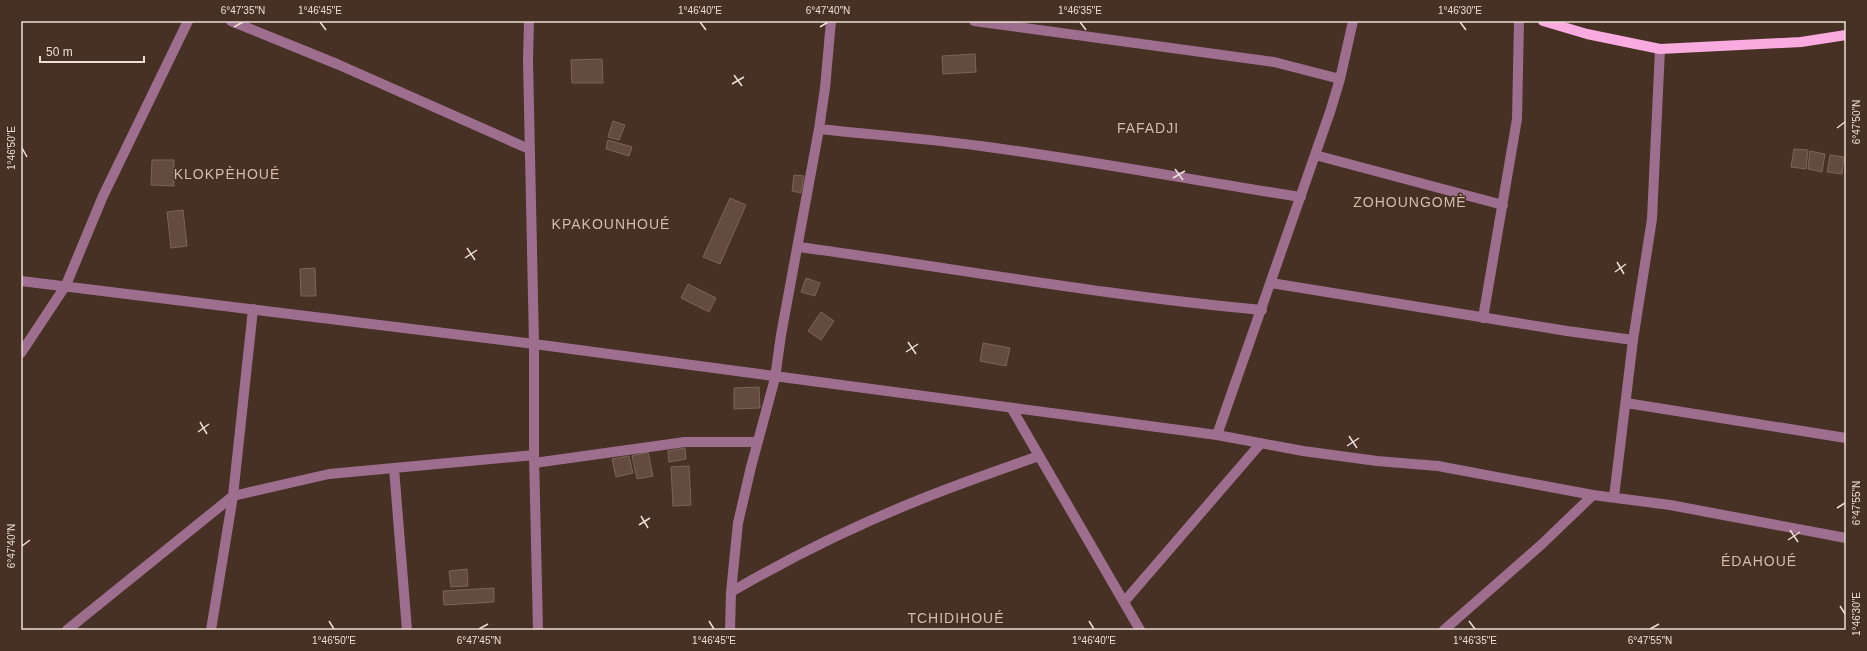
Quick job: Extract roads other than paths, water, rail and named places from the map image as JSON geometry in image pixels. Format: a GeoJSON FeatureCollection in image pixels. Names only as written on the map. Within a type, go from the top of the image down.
{"type":"FeatureCollection","features":[{"type":"Feature","properties":{"kind":"main road"},"geometry":{"type":"LineString","coordinates":[[1543,21],[1587,34],[1660,49],[1801,42],[1846,35]]}},
{"type":"Feature","properties":{"kind":"street"},"geometry":{"type":"LineString","coordinates":[[21,353],[66,285],[103,196],[188,21]]}},
{"type":"Feature","properties":{"kind":"street"},"geometry":{"type":"LineString","coordinates":[[231,21],[337,64],[530,149]]}},
{"type":"Feature","properties":{"kind":"street"},"geometry":{"type":"LineString","coordinates":[[529,21],[528,60],[538,630]]}},
{"type":"Feature","properties":{"kind":"street"},"geometry":{"type":"LineString","coordinates":[[730,630],[731,592],[738,523],[757,442],[775,378],[781,335],[799,247],[819,129],[825,88],[831,21]]}},
{"type":"Feature","properties":{"kind":"street"},"geometry":{"type":"LineString","coordinates":[[974,21],[1274,62],[1340,79]]}},
{"type":"Feature","properties":{"kind":"street"},"geometry":{"type":"LineString","coordinates":[[1217,435],[1302,196],[1340,79],[1353,21]]}},
{"type":"Feature","properties":{"kind":"street"},"geometry":{"type":"LineString","coordinates":[[1483,318],[1517,119],[1519,21]]}},
{"type":"Feature","properties":{"kind":"street"},"geometry":{"type":"LineString","coordinates":[[1614,497],[1633,340],[1652,219],[1660,49]]}},
{"type":"Feature","properties":{"kind":"street"},"geometry":{"type":"LineString","coordinates":[[819,129],[987,147],[1302,196]]}},
{"type":"Feature","properties":{"kind":"street"},"geometry":{"type":"LineString","coordinates":[[1315,155],[1503,205]]}},
{"type":"Feature","properties":{"kind":"street"},"geometry":{"type":"LineString","coordinates":[[799,247],[1067,288],[1262,310]]}},
{"type":"Feature","properties":{"kind":"street"},"geometry":{"type":"LineString","coordinates":[[21,281],[66,285],[534,344],[775,378],[1217,435],[1377,461],[1438,466],[1593,495],[1670,505],[1846,538]]}},
{"type":"Feature","properties":{"kind":"street"},"geometry":{"type":"LineString","coordinates":[[1271,283],[1483,318],[1633,340]]}},
{"type":"Feature","properties":{"kind":"street"},"geometry":{"type":"LineString","coordinates":[[211,630],[233,496],[253,308]]}},
{"type":"Feature","properties":{"kind":"street"},"geometry":{"type":"LineString","coordinates":[[1626,403],[1846,438]]}},
{"type":"Feature","properties":{"kind":"street"},"geometry":{"type":"LineString","coordinates":[[1012,409],[1140,630]]}},
{"type":"Feature","properties":{"kind":"street"},"geometry":{"type":"LineString","coordinates":[[67,630],[233,496],[329,474],[394,468],[534,459],[685,442],[757,442]]}},
{"type":"Feature","properties":{"kind":"street"},"geometry":{"type":"LineString","coordinates":[[1124,602],[1261,443]]}},
{"type":"Feature","properties":{"kind":"street"},"geometry":{"type":"LineString","coordinates":[[731,592],[776,566],[860,525],[920,499],[1039,456]]}},
{"type":"Feature","properties":{"kind":"street"},"geometry":{"type":"LineString","coordinates":[[394,468],[407,630]]}},
{"type":"Feature","properties":{"kind":"street"},"geometry":{"type":"LineString","coordinates":[[1444,630],[1542,544],[1593,495]]}},
{"type":"Feature","properties":{"kind":"district","name":"FAFADJI"},"geometry":{"type":"Point","coordinates":[1148,128]}},
{"type":"Feature","properties":{"kind":"district","name":"KLOKPÈHOUÉ"},"geometry":{"type":"Point","coordinates":[227,174]}},
{"type":"Feature","properties":{"kind":"district","name":"ZOHOUNGOMÈ"},"geometry":{"type":"Point","coordinates":[1410,202]}},
{"type":"Feature","properties":{"kind":"district","name":"KPAKOUNHOUÉ"},"geometry":{"type":"Point","coordinates":[611,224]}},
{"type":"Feature","properties":{"kind":"district","name":"ÉDAHOUÉ"},"geometry":{"type":"Point","coordinates":[1759,561]}},
{"type":"Feature","properties":{"kind":"district","name":"TCHIDIHOUÉ"},"geometry":{"type":"Point","coordinates":[956,618]}}]}
